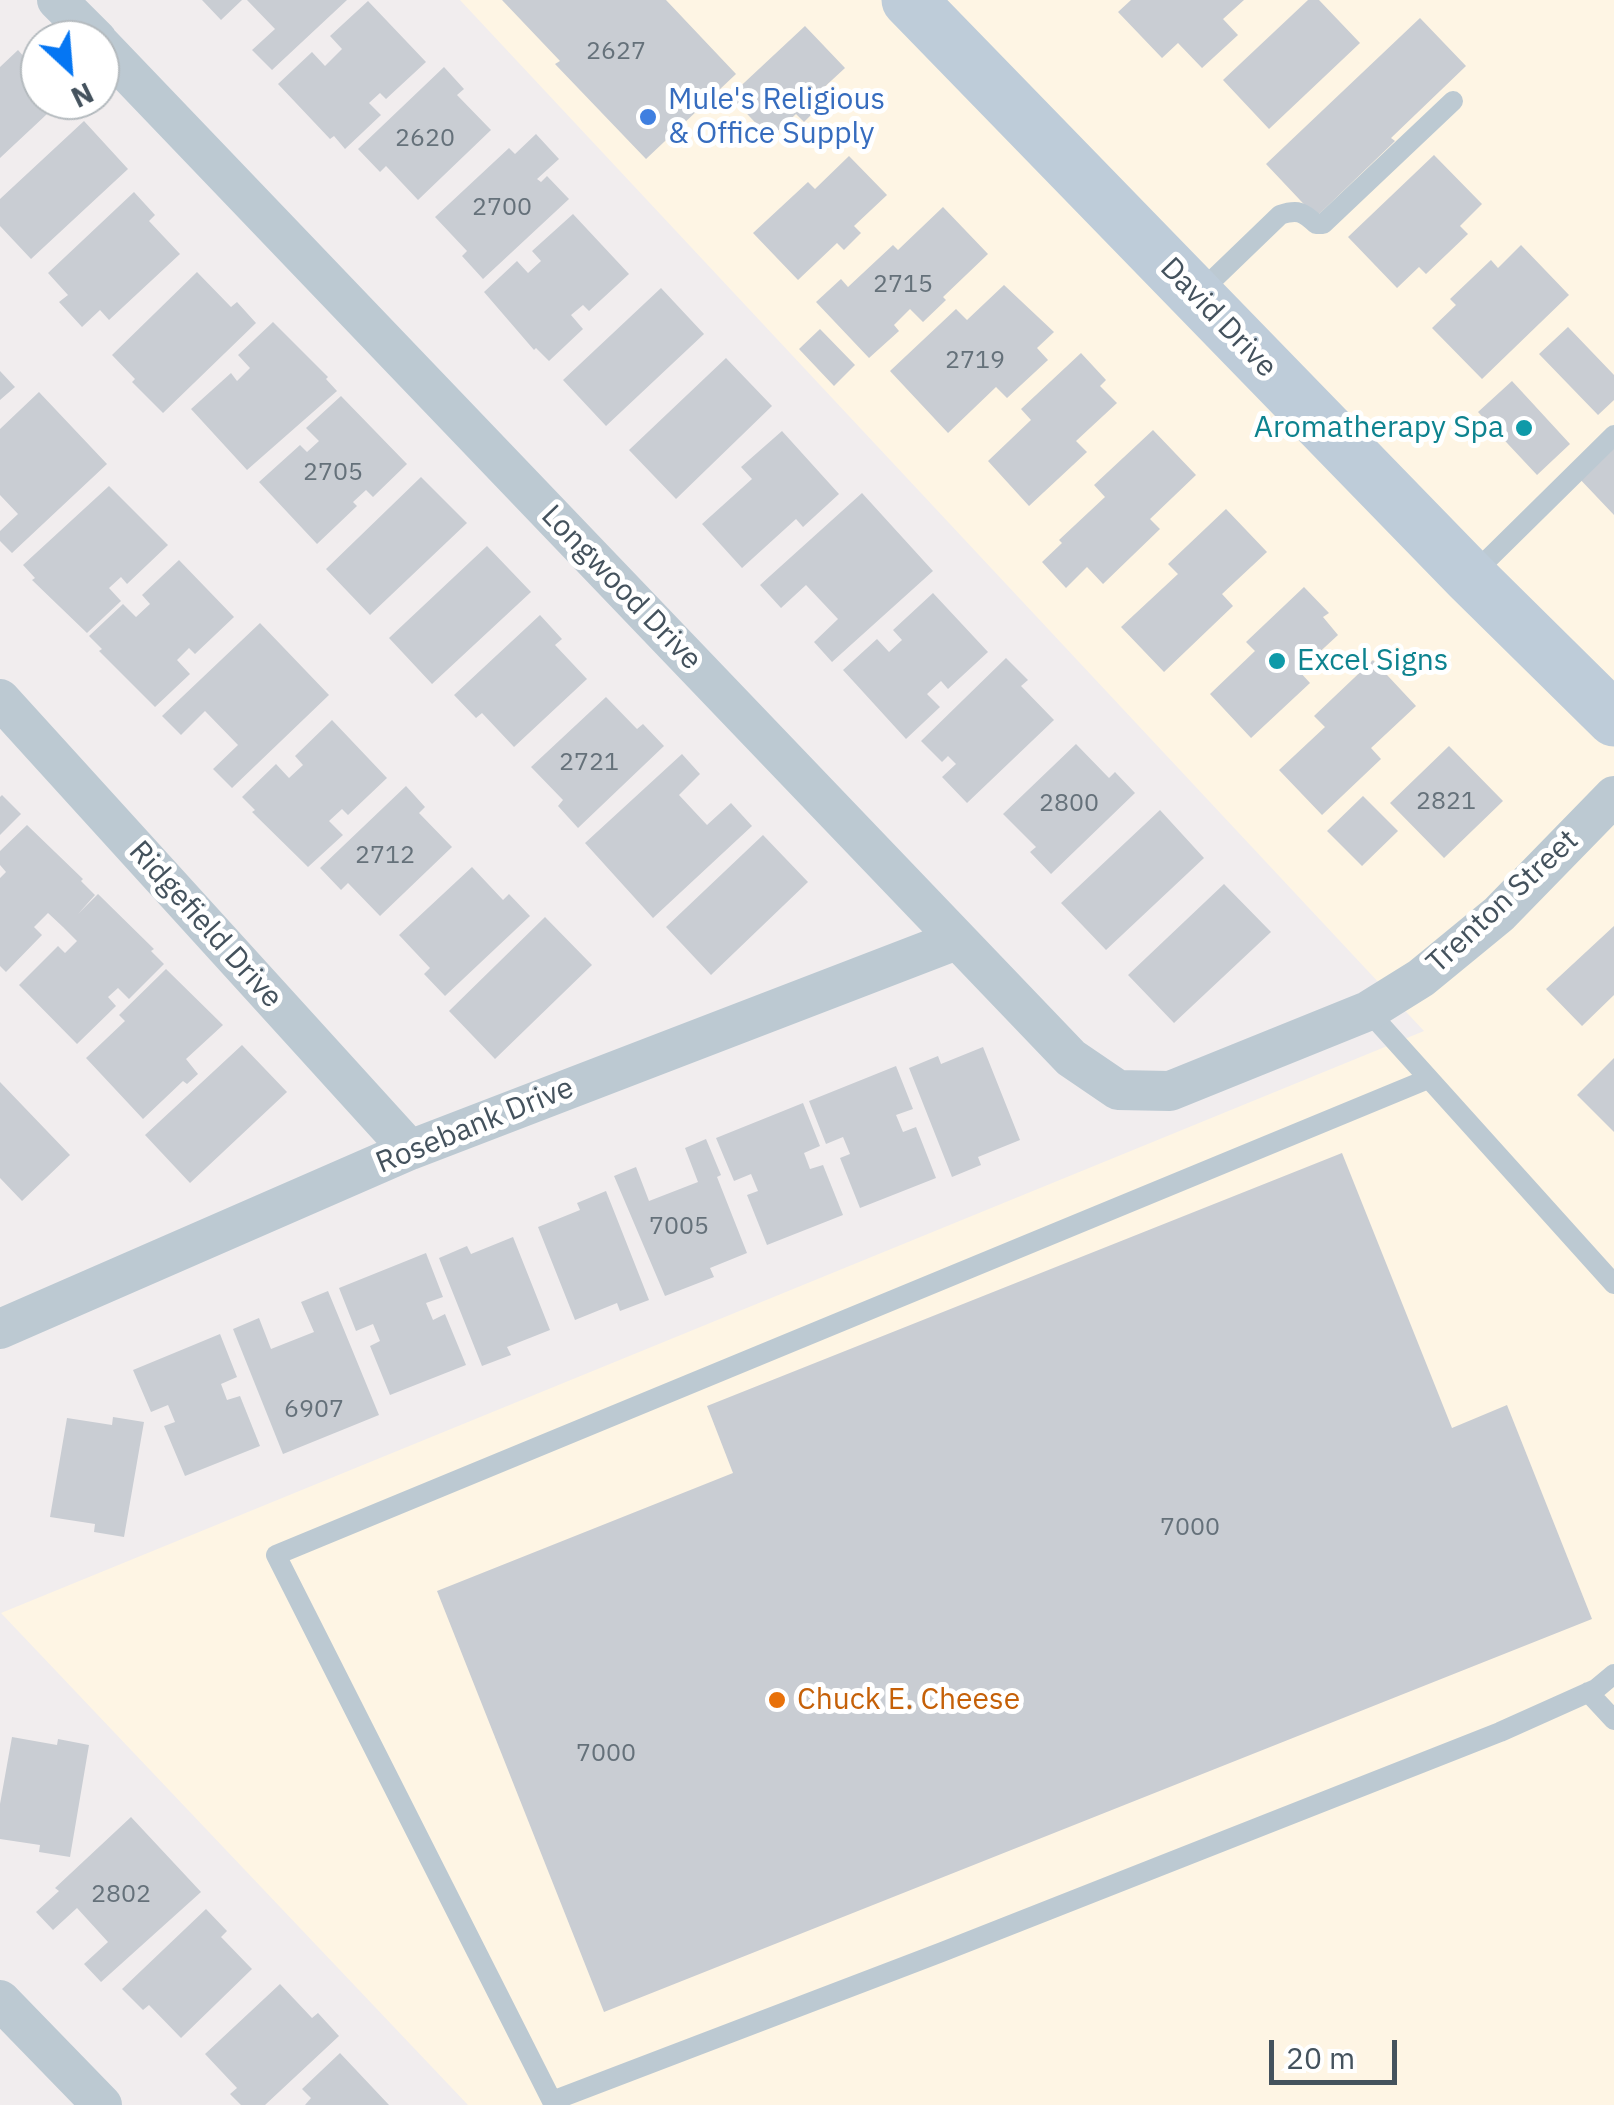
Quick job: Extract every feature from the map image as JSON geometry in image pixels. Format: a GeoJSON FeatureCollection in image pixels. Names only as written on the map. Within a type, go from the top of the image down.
{"type":"FeatureCollection","features":[{"type":"Feature","properties":{"kind":"main road","name":"David Drive"},"geometry":{"type":"LineString","coordinates":[[915,2],[1196,296],[1614,719]]}},
{"type":"Feature","properties":{"kind":"street","name":"Longwood Drive"},"geometry":{"type":"LineString","coordinates":[[57,0],[77,20]]}},
{"type":"Feature","properties":{"kind":"street","name":"Longwood Drive"},"geometry":{"type":"LineString","coordinates":[[120,65],[1071,1058],[1118,1090],[1164,1090]]}},
{"type":"Feature","properties":{"kind":"street","name":"Ridgefield Drive"},"geometry":{"type":"LineString","coordinates":[[0,699],[410,1150]]}},
{"type":"Feature","properties":{"kind":"street","name":"Trenton Street"},"geometry":{"type":"LineString","coordinates":[[1164,1090],[1170,1091],[1368,1012],[1421,978],[1499,914],[1614,796]]}},
{"type":"Feature","properties":{"kind":"street","name":"Rosebank Drive"},"geometry":{"type":"LineString","coordinates":[[0,1330],[410,1150],[956,940]]}},
{"type":"Feature","properties":{"kind":"street"},"geometry":{"type":"LineString","coordinates":[[0,2000],[102,2105]]}},
{"type":"Feature","properties":{"kind":"lane"},"geometry":{"type":"LineString","coordinates":[[1196,296],[1280,215],[1294,210],[1316,224],[1323,224],[1453,101]]}},
{"type":"Feature","properties":{"kind":"lane"},"geometry":{"type":"LineString","coordinates":[[1470,577],[1614,435]]}},
{"type":"Feature","properties":{"kind":"lane"},"geometry":{"type":"LineString","coordinates":[[1368,1012],[1614,1284]]}},
{"type":"Feature","properties":{"kind":"lane"},"geometry":{"type":"LineString","coordinates":[[1428,1079],[276,1555],[552,2101],[1532,1719],[1588,1692],[1614,1674]]}},
{"type":"Feature","properties":{"kind":"lane"},"geometry":{"type":"LineString","coordinates":[[1588,1692],[1614,1720]]}},
{"type":"Feature","properties":{"kind":"shaded area"},"geometry":{"type":"Polygon","coordinates":[[[460,0],[1614,0],[1614,2105],[468,2105],[1,1613],[1424,1031],[460,0]]]}},
{"type":"Feature","properties":{"kind":"building"},"geometry":{"type":"Polygon","coordinates":[[[202,0],[242,0],[221,20],[202,0]]]}},
{"type":"Feature","properties":{"kind":"building"},"geometry":{"type":"Polygon","coordinates":[[[247,0],[347,0],[272,70],[252,50],[275,29],[247,0]]]}},
{"type":"Feature","properties":{"kind":"building","name":"Mule's Religious & Office Supply"},"geometry":{"type":"Polygon","coordinates":[[[502,0],[666,0],[736,74],[646,159],[555,64],[560,61],[502,0]]]}},
{"type":"Feature","properties":{"kind":"building"},"geometry":{"type":"Polygon","coordinates":[[[1131,0],[1244,0],[1223,19],[1238,35],[1202,68],[1178,43],[1162,58],[1118,12],[1131,0]]]}},
{"type":"Feature","properties":{"kind":"building"},"geometry":{"type":"Polygon","coordinates":[[[1308,0],[1319,0],[1360,43],[1269,129],[1223,80],[1308,0]]]}},
{"type":"Feature","properties":{"kind":"building"},"geometry":{"type":"Polygon","coordinates":[[[368,1],[426,62],[386,99],[380,93],[369,103],[381,115],[345,149],[334,136],[330,139],[278,84],[312,52],[325,66],[342,49],[330,36],[368,1]]]}},
{"type":"Feature","properties":{"kind":"building"},"geometry":{"type":"Polygon","coordinates":[[[1420,18],[1466,66],[1316,217],[1266,164],[1420,18]]]}},
{"type":"Feature","properties":{"kind":"building"},"geometry":{"type":"Polygon","coordinates":[[[805,26],[845,68],[819,92],[826,100],[804,122],[796,114],[770,138],[730,96],[805,26]]]}},
{"type":"Feature","properties":{"kind":"building"},"geometry":{"type":"Polygon","coordinates":[[[18,50],[20,52],[20,120],[41,120],[0,158],[0,67],[18,50]]]}},
{"type":"Feature","properties":{"kind":"building"},"geometry":{"type":"Polygon","coordinates":[[[444,67],[464,89],[457,95],[491,130],[418,200],[386,166],[380,172],[358,149],[444,67]]]}},
{"type":"Feature","properties":{"kind":"building"},"geometry":{"type":"Polygon","coordinates":[[[84,121],[128,169],[31,259],[0,226],[0,199],[84,121]]]}},
{"type":"Feature","properties":{"kind":"building"},"geometry":{"type":"Polygon","coordinates":[[[536,134],[559,159],[537,179],[541,182],[547,176],[569,199],[483,279],[462,256],[467,251],[435,217],[509,148],[515,154],[536,134]]]}},
{"type":"Feature","properties":{"kind":"building"},"geometry":{"type":"Polygon","coordinates":[[[1434,155],[1482,204],[1460,226],[1468,234],[1426,274],[1419,267],[1397,288],[1348,237],[1434,155]]]}},
{"type":"Feature","properties":{"kind":"building"},"geometry":{"type":"Polygon","coordinates":[[[849,156],[887,195],[854,226],[861,233],[844,250],[837,243],[798,280],[753,233],[808,182],[815,189],[849,156]]]}},
{"type":"Feature","properties":{"kind":"building"},"geometry":{"type":"Polygon","coordinates":[[[134,192],[155,215],[149,221],[180,254],[109,320],[100,310],[82,327],[59,302],[68,295],[48,273],[134,192]]]}},
{"type":"Feature","properties":{"kind":"building"},"geometry":{"type":"Polygon","coordinates":[[[943,207],[988,254],[923,322],[910,309],[894,325],[899,331],[869,358],[816,302],[841,279],[848,287],[893,245],[898,250],[943,207]]]}},
{"type":"Feature","properties":{"kind":"building"},"geometry":{"type":"Polygon","coordinates":[[[573,214],[629,274],[589,311],[583,305],[571,315],[583,329],[549,361],[534,350],[484,292],[517,261],[528,273],[541,261],[532,251],[573,214]]]}},
{"type":"Feature","properties":{"kind":"building"},"geometry":{"type":"Polygon","coordinates":[[[1521,245],[1569,295],[1482,379],[1432,328],[1456,305],[1450,299],[1491,260],[1498,268],[1521,245]]]}},
{"type":"Feature","properties":{"kind":"building"},"geometry":{"type":"Polygon","coordinates":[[[197,272],[231,307],[237,302],[256,323],[163,413],[112,355],[197,272]]]}},
{"type":"Feature","properties":{"kind":"building"},"geometry":{"type":"Polygon","coordinates":[[[1004,285],[1054,332],[1037,348],[1048,360],[1007,398],[996,387],[948,433],[890,371],[956,309],[967,320],[1004,285]]]}},
{"type":"Feature","properties":{"kind":"building"},"geometry":{"type":"Polygon","coordinates":[[[661,288],[704,334],[606,426],[563,380],[661,288]]]}},
{"type":"Feature","properties":{"kind":"building"},"geometry":{"type":"Polygon","coordinates":[[[273,322],[337,391],[247,470],[191,409],[231,373],[237,381],[250,368],[238,355],[273,322]]]}},
{"type":"Feature","properties":{"kind":"building"},"geometry":{"type":"Polygon","coordinates":[[[1568,327],[1614,375],[1614,400],[1598,415],[1539,354],[1568,327]]]}},
{"type":"Feature","properties":{"kind":"building"},"geometry":{"type":"Polygon","coordinates":[[[820,329],[855,365],[834,386],[799,349],[820,329]]]}},
{"type":"Feature","properties":{"kind":"building"},"geometry":{"type":"Polygon","coordinates":[[[1081,353],[1106,380],[1100,386],[1117,403],[1076,441],[1087,452],[1029,506],[988,461],[1031,420],[1021,409],[1081,353]]]}},
{"type":"Feature","properties":{"kind":"building"},"geometry":{"type":"Polygon","coordinates":[[[726,358],[772,406],[676,499],[629,450],[726,358]]]}},
{"type":"Feature","properties":{"kind":"building"},"geometry":{"type":"Polygon","coordinates":[[[0,371],[15,387],[0,400],[0,371]]]}},
{"type":"Feature","properties":{"kind":"building","name":"Aromatherapy Spa"},"geometry":{"type":"Polygon","coordinates":[[[1512,381],[1570,444],[1537,475],[1478,412],[1512,381]]]}},
{"type":"Feature","properties":{"kind":"building"},"geometry":{"type":"Polygon","coordinates":[[[39,392],[107,464],[12,553],[0,541],[0,531],[18,514],[0,495],[0,429],[39,392]]]}},
{"type":"Feature","properties":{"kind":"building"},"geometry":{"type":"Polygon","coordinates":[[[341,396],[407,464],[373,497],[366,490],[353,502],[357,506],[317,544],[259,482],[300,445],[307,452],[319,441],[306,428],[341,396]]]}},
{"type":"Feature","properties":{"kind":"building"},"geometry":{"type":"Polygon","coordinates":[[[1153,430],[1196,475],[1150,519],[1160,529],[1103,584],[1087,567],[1066,588],[1042,562],[1062,543],[1059,540],[1105,497],[1094,485],[1153,430]]]}},
{"type":"Feature","properties":{"kind":"building"},"geometry":{"type":"Polygon","coordinates":[[[782,431],[839,494],[803,527],[796,519],[742,568],[702,524],[752,479],[741,467],[782,431]]]}},
{"type":"Feature","properties":{"kind":"building"},"geometry":{"type":"Polygon","coordinates":[[[1614,441],[1614,515],[1577,476],[1614,441]]]}},
{"type":"Feature","properties":{"kind":"building"},"geometry":{"type":"Polygon","coordinates":[[[421,477],[467,523],[370,615],[326,569],[421,477]]]}},
{"type":"Feature","properties":{"kind":"building"},"geometry":{"type":"Polygon","coordinates":[[[109,486],[168,545],[127,584],[121,577],[109,588],[121,601],[87,633],[32,580],[35,578],[23,565],[109,486]]]}},
{"type":"Feature","properties":{"kind":"building"},"geometry":{"type":"Polygon","coordinates":[[[862,493],[933,571],[832,662],[814,642],[838,619],[806,585],[781,608],[760,585],[862,493]]]}},
{"type":"Feature","properties":{"kind":"building"},"geometry":{"type":"Polygon","coordinates":[[[1226,509],[1267,552],[1222,594],[1233,606],[1164,672],[1121,627],[1178,574],[1168,564],[1226,509]]]}},
{"type":"Feature","properties":{"kind":"building"},"geometry":{"type":"Polygon","coordinates":[[[487,546],[531,592],[432,684],[389,638],[487,546]]]}},
{"type":"Feature","properties":{"kind":"building"},"geometry":{"type":"Polygon","coordinates":[[[179,560],[234,617],[195,654],[189,648],[177,660],[190,674],[155,707],[89,636],[123,604],[136,617],[150,604],[142,595],[179,560]]]}},
{"type":"Feature","properties":{"kind":"building","name":"Excel Signs"},"geometry":{"type":"Polygon","coordinates":[[[1304,587],[1329,613],[1323,617],[1338,635],[1299,671],[1310,683],[1251,738],[1210,694],[1255,651],[1246,642],[1304,587]]]}},
{"type":"Feature","properties":{"kind":"building"},"geometry":{"type":"Polygon","coordinates":[[[933,593],[988,652],[948,689],[941,681],[927,694],[940,707],[906,739],[843,670],[877,639],[889,652],[902,640],[893,630],[933,593]]]}},
{"type":"Feature","properties":{"kind":"building"},"geometry":{"type":"Polygon","coordinates":[[[540,615],[562,639],[555,645],[587,679],[514,747],[482,713],[476,718],[454,695],[540,615]]]}},
{"type":"Feature","properties":{"kind":"building"},"geometry":{"type":"Polygon","coordinates":[[[260,623],[329,695],[232,788],[213,769],[238,745],[205,711],[181,735],[162,716],[260,623]]]}},
{"type":"Feature","properties":{"kind":"building"},"geometry":{"type":"Polygon","coordinates":[[[1006,658],[1028,680],[1021,686],[1054,720],[967,803],[942,777],[956,764],[948,756],[942,762],[921,741],[1006,658]]]}},
{"type":"Feature","properties":{"kind":"building"},"geometry":{"type":"Polygon","coordinates":[[[1373,660],[1416,706],[1371,748],[1381,759],[1322,815],[1279,770],[1325,727],[1314,716],[1373,660]]]}},
{"type":"Feature","properties":{"kind":"building"},"geometry":{"type":"Polygon","coordinates":[[[606,697],[637,729],[643,724],[664,746],[578,828],[558,806],[563,800],[531,767],[606,697]]]}},
{"type":"Feature","properties":{"kind":"building"},"geometry":{"type":"Polygon","coordinates":[[[332,720],[387,778],[348,815],[342,809],[329,821],[343,835],[308,867],[252,812],[255,810],[242,797],[276,764],[289,778],[303,765],[295,756],[332,720]]]}},
{"type":"Feature","properties":{"kind":"building"},"geometry":{"type":"Polygon","coordinates":[[[1076,744],[1109,778],[1115,772],[1135,793],[1051,874],[1030,852],[1036,847],[1003,814],[1076,744]]]}},
{"type":"Feature","properties":{"kind":"building"},"geometry":{"type":"Polygon","coordinates":[[[1449,746],[1503,801],[1444,858],[1390,803],[1449,746]]]}},
{"type":"Feature","properties":{"kind":"building"},"geometry":{"type":"Polygon","coordinates":[[[682,754],[700,774],[679,795],[707,825],[731,803],[752,826],[653,918],[585,843],[682,754]]]}},
{"type":"Feature","properties":{"kind":"building"},"geometry":{"type":"Polygon","coordinates":[[[406,786],[425,807],[419,813],[452,847],[380,916],[348,883],[341,890],[320,868],[406,786]]]}},
{"type":"Feature","properties":{"kind":"building"},"geometry":{"type":"Polygon","coordinates":[[[1363,796],[1398,831],[1362,866],[1327,831],[1363,796]]]}},
{"type":"Feature","properties":{"kind":"building"},"geometry":{"type":"Polygon","coordinates":[[[0,797],[21,814],[0,835],[0,797]]]}},
{"type":"Feature","properties":{"kind":"building"},"geometry":{"type":"Polygon","coordinates":[[[1160,810],[1204,858],[1106,950],[1061,903],[1160,810]]]}},
{"type":"Feature","properties":{"kind":"building"},"geometry":{"type":"Polygon","coordinates":[[[27,825],[95,895],[78,914],[98,894],[154,949],[151,951],[164,964],[129,999],[118,988],[108,997],[116,1006],[77,1044],[19,985],[58,946],[65,953],[77,941],[48,913],[34,927],[42,935],[6,972],[0,966],[0,878],[6,872],[0,865],[0,851],[27,825]]]}},
{"type":"Feature","properties":{"kind":"building"},"geometry":{"type":"Polygon","coordinates":[[[763,835],[808,882],[711,975],[666,927],[763,835]]]}},
{"type":"Feature","properties":{"kind":"building"},"geometry":{"type":"Polygon","coordinates":[[[472,867],[503,900],[509,894],[530,916],[445,996],[424,974],[430,968],[399,935],[472,867]]]}},
{"type":"Feature","properties":{"kind":"building"},"geometry":{"type":"Polygon","coordinates":[[[1224,884],[1271,932],[1174,1023],[1128,975],[1224,884]]]}},
{"type":"Feature","properties":{"kind":"building"},"geometry":{"type":"Polygon","coordinates":[[[545,917],[592,965],[495,1059],[449,1011],[545,917]]]}},
{"type":"Feature","properties":{"kind":"building"},"geometry":{"type":"Polygon","coordinates":[[[1614,926],[1614,995],[1582,1026],[1546,989],[1614,926]]]}},
{"type":"Feature","properties":{"kind":"building"},"geometry":{"type":"Polygon","coordinates":[[[166,969],[223,1025],[186,1059],[198,1074],[187,1084],[183,1081],[143,1119],[86,1058],[125,1021],[119,1015],[166,969]]]}},
{"type":"Feature","properties":{"kind":"building"},"geometry":{"type":"Polygon","coordinates":[[[242,1045],[287,1092],[190,1183],[145,1135],[242,1045]]]}},
{"type":"Feature","properties":{"kind":"building"},"geometry":{"type":"Polygon","coordinates":[[[983,1047],[1020,1140],[978,1157],[981,1165],[952,1177],[909,1068],[938,1056],[941,1064],[983,1047]]]}},
{"type":"Feature","properties":{"kind":"building"},"geometry":{"type":"Polygon","coordinates":[[[1614,1058],[1614,1132],[1577,1095],[1614,1058]]]}},
{"type":"Feature","properties":{"kind":"building"},"geometry":{"type":"Polygon","coordinates":[[[896,1066],[913,1109],[896,1115],[903,1132],[916,1127],[936,1178],[860,1208],[840,1158],[850,1154],[843,1137],[826,1144],[809,1101],[896,1066]]]}},
{"type":"Feature","properties":{"kind":"building"},"geometry":{"type":"Polygon","coordinates":[[[0,1082],[70,1155],[22,1201],[0,1178],[0,1082]]]}},
{"type":"Feature","properties":{"kind":"building"},"geometry":{"type":"Polygon","coordinates":[[[803,1103],[820,1146],[804,1153],[810,1169],[823,1165],[843,1215],[767,1245],[747,1195],[758,1191],[751,1174],[734,1181],[716,1138],[803,1103]]]}},
{"type":"Feature","properties":{"kind":"building"},"geometry":{"type":"Polygon","coordinates":[[[706,1139],[747,1253],[710,1268],[714,1277],[665,1296],[614,1176],[636,1167],[649,1201],[698,1182],[685,1148],[706,1139]]]}},
{"type":"Feature","properties":{"kind":"building"},"geometry":{"type":"Polygon","coordinates":[[[1342,1153],[1452,1428],[1507,1405],[1592,1619],[604,2012],[437,1591],[733,1473],[707,1406],[1342,1153]]]}},
{"type":"Feature","properties":{"kind":"building"},"geometry":{"type":"Polygon","coordinates":[[[606,1191],[649,1300],[620,1311],[617,1303],[575,1320],[538,1227],[580,1210],[577,1203],[606,1191]]]}},
{"type":"Feature","properties":{"kind":"building"},"geometry":{"type":"Polygon","coordinates":[[[513,1237],[550,1330],[507,1347],[511,1355],[482,1366],[439,1258],[467,1246],[471,1254],[513,1237]]]}},
{"type":"Feature","properties":{"kind":"building"},"geometry":{"type":"Polygon","coordinates":[[[426,1253],[443,1297],[426,1303],[433,1320],[445,1314],[466,1365],[390,1395],[370,1346],[380,1341],[373,1324],[356,1331],[339,1288],[426,1253]]]}},
{"type":"Feature","properties":{"kind":"building"},"geometry":{"type":"Polygon","coordinates":[[[328,1291],[379,1415],[283,1454],[233,1329],[259,1318],[271,1349],[314,1332],[301,1302],[328,1291]]]}},
{"type":"Feature","properties":{"kind":"building"},"geometry":{"type":"Polygon","coordinates":[[[220,1334],[237,1377],[221,1384],[227,1400],[240,1396],[260,1446],[185,1476],[164,1426],[175,1422],[168,1405],[151,1412],[133,1370],[220,1334]]]}},
{"type":"Feature","properties":{"kind":"building"},"geometry":{"type":"Polygon","coordinates":[[[113,1417],[144,1422],[124,1537],[94,1532],[95,1524],[50,1517],[67,1418],[112,1425],[113,1417]]]}},
{"type":"Feature","properties":{"kind":"building"},"geometry":{"type":"Polygon","coordinates":[[[12,1737],[57,1745],[58,1739],[89,1745],[70,1857],[39,1852],[40,1845],[0,1839],[0,1804],[12,1737]]]}},
{"type":"Feature","properties":{"kind":"building"},"geometry":{"type":"Polygon","coordinates":[[[131,1817],[201,1892],[101,1982],[84,1964],[108,1942],[77,1908],[53,1930],[36,1912],[59,1891],[55,1888],[131,1817]]]}},
{"type":"Feature","properties":{"kind":"building"},"geometry":{"type":"Polygon","coordinates":[[[206,1909],[227,1931],[221,1937],[252,1969],[181,2038],[149,2005],[143,2010],[122,1989],[206,1909]]]}},
{"type":"Feature","properties":{"kind":"building"},"geometry":{"type":"Polygon","coordinates":[[[280,1984],[312,2018],[318,2013],[339,2036],[265,2105],[241,2105],[230,2094],[237,2088],[205,2054],[280,1984]]]}},
{"type":"Feature","properties":{"kind":"building"},"geometry":{"type":"Polygon","coordinates":[[[340,2053],[389,2105],[305,2105],[311,2098],[302,2089],[340,2053]]]}},
{"type":"Feature","properties":{"kind":"place","name":"Mule's Religious & Office Supply"},"geometry":{"type":"Point","coordinates":[648,117]}},
{"type":"Feature","properties":{"kind":"place","name":"Aromatherapy Spa"},"geometry":{"type":"Point","coordinates":[1524,428]}},
{"type":"Feature","properties":{"kind":"place","name":"Excel Signs"},"geometry":{"type":"Point","coordinates":[1277,661]}},
{"type":"Feature","properties":{"kind":"place","name":"Chuck E. Cheese"},"geometry":{"type":"Point","coordinates":[777,1700]}}]}
